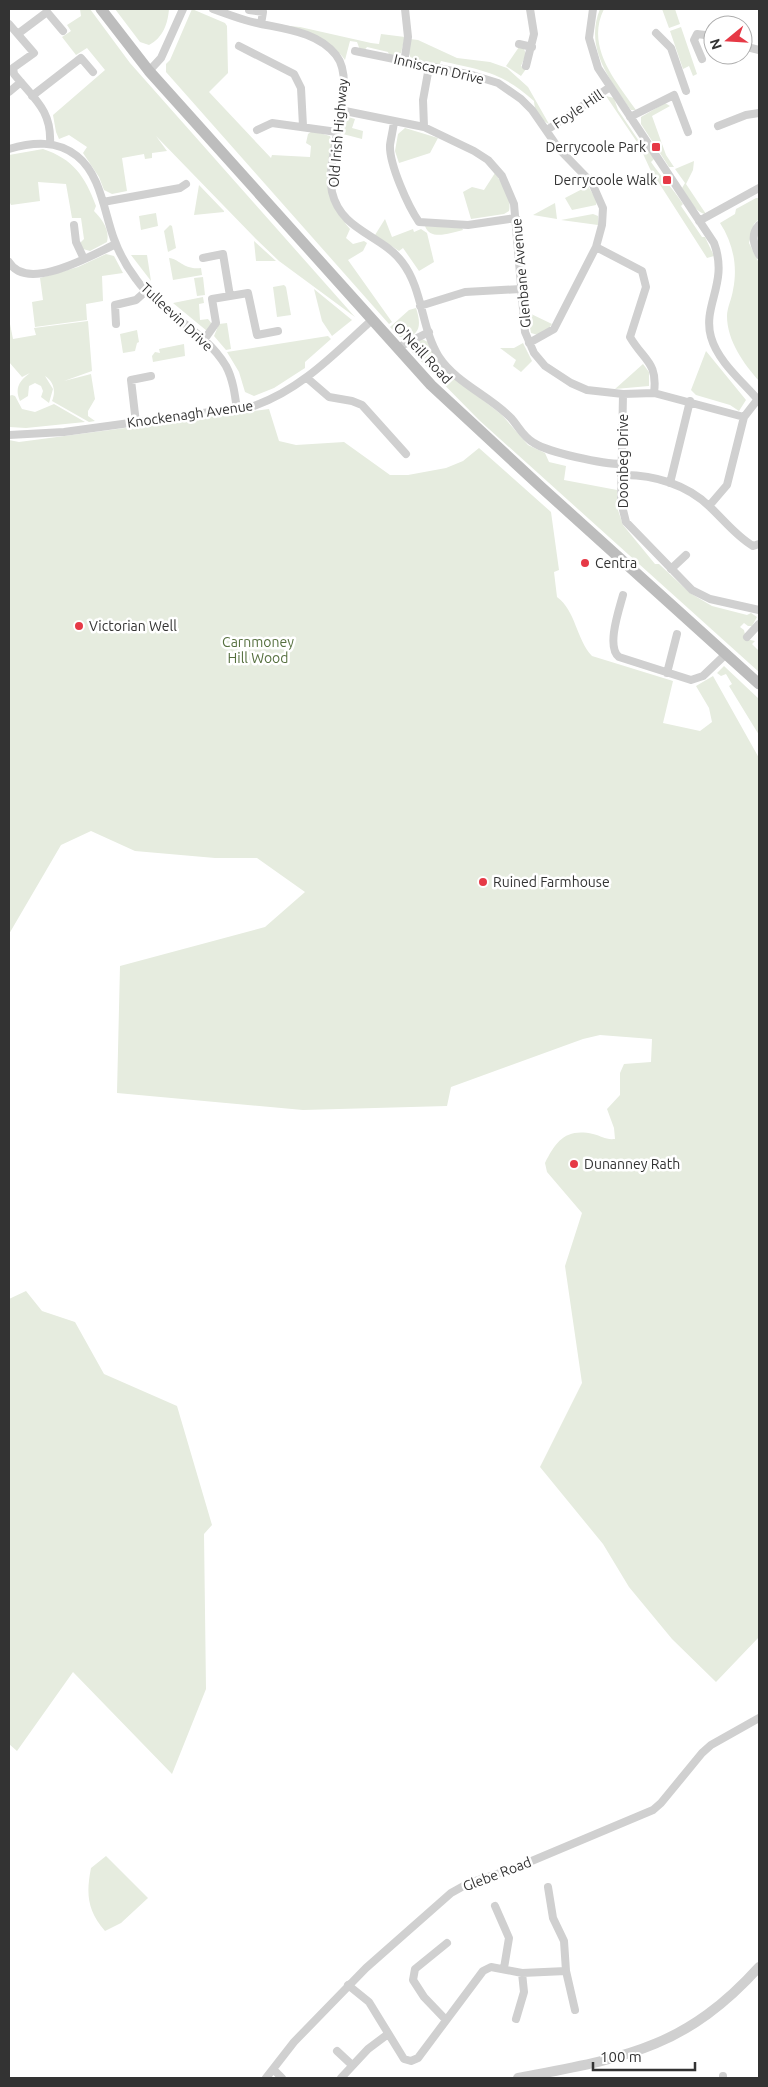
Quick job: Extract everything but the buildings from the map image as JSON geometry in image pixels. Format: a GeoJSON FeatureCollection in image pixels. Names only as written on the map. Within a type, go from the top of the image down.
{"type":"FeatureCollection","features":[{"type":"Feature","properties":{"kind":"main road","name":"O'Neill Road"},"geometry":{"type":"LineString","coordinates":[[101,9],[149,71],[397,348],[483,434],[759,684]]}},
{"type":"Feature","properties":{"kind":"street"},"geometry":{"type":"LineString","coordinates":[[149,71],[161,58],[183,9]]}},
{"type":"Feature","properties":{"kind":"street","name":"Old Irish Highway"},"geometry":{"type":"LineString","coordinates":[[214,9],[261,24],[307,35],[321,42],[335,55],[344,76],[331,181],[338,208],[356,228],[391,251],[403,263],[429,332],[444,364],[506,414],[532,442],[557,452],[622,464]]}},
{"type":"Feature","properties":{"kind":"street"},"geometry":{"type":"LineString","coordinates":[[404,62],[408,37],[405,9]]}},
{"type":"Feature","properties":{"kind":"street"},"geometry":{"type":"LineString","coordinates":[[526,66],[534,34],[530,9]]}},
{"type":"Feature","properties":{"kind":"street"},"geometry":{"type":"LineString","coordinates":[[594,9],[590,28],[591,50],[598,68],[714,243],[719,261],[718,285],[710,318],[711,337],[725,363],[758,400],[744,417],[727,485],[709,506]]}},
{"type":"Feature","properties":{"kind":"street"},"geometry":{"type":"LineString","coordinates":[[249,10],[263,12],[261,24]]}},
{"type":"Feature","properties":{"kind":"street"},"geometry":{"type":"LineString","coordinates":[[19,33],[47,12],[63,31]]}},
{"type":"Feature","properties":{"kind":"street"},"geometry":{"type":"LineString","coordinates":[[9,24],[19,33],[34,53],[13,68],[14,74],[48,117],[51,126],[50,144]]}},
{"type":"Feature","properties":{"kind":"street"},"geometry":{"type":"LineString","coordinates":[[630,117],[688,90],[671,48],[656,34]]}},
{"type":"Feature","properties":{"kind":"street"},"geometry":{"type":"LineString","coordinates":[[702,59],[694,40],[697,34],[703,35]]}},
{"type":"Feature","properties":{"kind":"street"},"geometry":{"type":"LineString","coordinates":[[519,44],[532,47]]}},
{"type":"Feature","properties":{"kind":"street"},"geometry":{"type":"LineString","coordinates":[[239,46],[294,74],[301,88],[303,126]]}},
{"type":"Feature","properties":{"kind":"street","name":"Inniscarn Drive"},"geometry":{"type":"LineString","coordinates":[[355,51],[472,75],[498,83],[522,98],[558,149],[592,183],[602,208],[602,225],[596,247],[554,329],[530,343]]}},
{"type":"Feature","properties":{"kind":"street"},"geometry":{"type":"LineString","coordinates":[[32,96],[81,58],[92,72]]}},
{"type":"Feature","properties":{"kind":"street"},"geometry":{"type":"LineString","coordinates":[[424,127],[423,100],[429,67]]}},
{"type":"Feature","properties":{"kind":"street"},"geometry":{"type":"LineString","coordinates":[[9,92],[21,82]]}},
{"type":"Feature","properties":{"kind":"street","name":"Foyle Hill"},"geometry":{"type":"LineString","coordinates":[[546,130],[610,87]]}},
{"type":"Feature","properties":{"kind":"street"},"geometry":{"type":"LineString","coordinates":[[674,95],[688,132]]}},
{"type":"Feature","properties":{"kind":"street","name":"Glenbane Avenue"},"geometry":{"type":"LineString","coordinates":[[340,110],[424,127],[462,144],[488,160],[502,176],[509,188],[514,204],[525,332],[545,366],[571,383],[587,390],[622,394],[654,393],[690,401],[744,417]]}},
{"type":"Feature","properties":{"kind":"street"},"geometry":{"type":"LineString","coordinates":[[718,126],[746,115],[759,113]]}},
{"type":"Feature","properties":{"kind":"street"},"geometry":{"type":"LineString","coordinates":[[394,122],[391,156],[411,211],[419,222],[468,225],[516,218]]}},
{"type":"Feature","properties":{"kind":"street"},"geometry":{"type":"LineString","coordinates":[[257,130],[272,123],[337,132]]}},
{"type":"Feature","properties":{"kind":"street","name":"Tulleevin Drive"},"geometry":{"type":"LineString","coordinates":[[9,149],[40,143],[50,144],[69,150],[79,158],[96,181],[116,244],[126,264],[146,291],[204,340],[226,366],[232,382],[237,410]]}},
{"type":"Feature","properties":{"kind":"street"},"geometry":{"type":"LineString","coordinates":[[102,202],[180,188],[186,184]]}},
{"type":"Feature","properties":{"kind":"street"},"geometry":{"type":"LineString","coordinates":[[699,221],[759,188]]}},
{"type":"Feature","properties":{"kind":"street"},"geometry":{"type":"LineString","coordinates":[[74,225],[76,242],[84,259]]}},
{"type":"Feature","properties":{"kind":"street"},"geometry":{"type":"LineString","coordinates":[[759,226],[755,230],[753,237],[759,255]]}},
{"type":"Feature","properties":{"kind":"street"},"geometry":{"type":"LineString","coordinates":[[9,262],[11,274],[36,274],[84,259],[116,244]]}},
{"type":"Feature","properties":{"kind":"street"},"geometry":{"type":"LineString","coordinates":[[596,247],[642,271],[646,287],[630,337],[637,350],[653,366],[656,379],[654,393]]}},
{"type":"Feature","properties":{"kind":"street"},"geometry":{"type":"LineString","coordinates":[[203,258],[223,254],[230,296]]}},
{"type":"Feature","properties":{"kind":"street"},"geometry":{"type":"LineString","coordinates":[[420,306],[464,292],[521,289]]}},
{"type":"Feature","properties":{"kind":"street"},"geometry":{"type":"LineString","coordinates":[[116,324],[115,305],[136,300],[146,291]]}},
{"type":"Feature","properties":{"kind":"street"},"geometry":{"type":"LineString","coordinates":[[204,340],[216,323],[212,299],[248,293],[256,335],[278,331]]}},
{"type":"Feature","properties":{"kind":"street","name":"Knockenagh Avenue"},"geometry":{"type":"LineString","coordinates":[[9,435],[35,435],[237,410],[254,406],[281,395],[307,378],[372,320]]}},
{"type":"Feature","properties":{"kind":"street"},"geometry":{"type":"LineString","coordinates":[[397,348],[429,332]]}},
{"type":"Feature","properties":{"kind":"street"},"geometry":{"type":"LineString","coordinates":[[136,423],[131,380],[151,376]]}},
{"type":"Feature","properties":{"kind":"street"},"geometry":{"type":"LineString","coordinates":[[307,378],[329,398],[352,401],[362,405],[406,454]]}},
{"type":"Feature","properties":{"kind":"street","name":"Doonbeg Drive"},"geometry":{"type":"LineString","coordinates":[[622,394],[621,502],[626,522],[671,569],[701,595],[759,610]]}},
{"type":"Feature","properties":{"kind":"street"},"geometry":{"type":"LineString","coordinates":[[670,483],[690,401]]}},
{"type":"Feature","properties":{"kind":"street"},"geometry":{"type":"LineString","coordinates":[[621,475],[640,476],[670,483],[694,492],[742,540],[753,546],[759,544]]}},
{"type":"Feature","properties":{"kind":"street"},"geometry":{"type":"LineString","coordinates":[[671,569],[686,555]]}},
{"type":"Feature","properties":{"kind":"street"},"geometry":{"type":"LineString","coordinates":[[623,595],[614,636],[614,654],[619,658],[690,680],[697,679],[709,672],[726,654]]}},
{"type":"Feature","properties":{"kind":"street"},"geometry":{"type":"LineString","coordinates":[[744,626],[749,635],[759,624]]}},
{"type":"Feature","properties":{"kind":"street"},"geometry":{"type":"LineString","coordinates":[[667,673],[677,634]]}},
{"type":"Feature","properties":{"kind":"street","name":"Glebe Road"},"geometry":{"type":"LineString","coordinates":[[266,2078],[294,2042],[377,1956],[451,1893],[469,1883],[515,1868],[653,1810],[711,1745],[759,1718]]}},
{"type":"Feature","properties":{"kind":"street"},"geometry":{"type":"LineString","coordinates":[[548,1887],[553,1918],[564,1941],[566,1972],[575,2010]]}},
{"type":"Feature","properties":{"kind":"street"},"geometry":{"type":"LineString","coordinates":[[495,1906],[509,1938],[504,1968]]}},
{"type":"Feature","properties":{"kind":"street"},"geometry":{"type":"LineString","coordinates":[[446,1943],[415,1968],[413,1980],[424,1997],[446,2020]]}},
{"type":"Feature","properties":{"kind":"street"},"geometry":{"type":"LineString","coordinates":[[348,1985],[369,2002],[404,2059],[411,2062],[418,2058],[483,1971],[491,1967],[522,1973],[566,1972]]}},
{"type":"Feature","properties":{"kind":"street"},"geometry":{"type":"LineString","coordinates":[[518,2078],[616,2059],[669,2039],[706,2016],[727,2000],[759,1967]]}},
{"type":"Feature","properties":{"kind":"street"},"geometry":{"type":"LineString","coordinates":[[516,2020],[524,1992],[522,1973]]}},
{"type":"Feature","properties":{"kind":"street"},"geometry":{"type":"LineString","coordinates":[[341,2078],[368,2049],[388,2034]]}},
{"type":"Feature","properties":{"kind":"street"},"geometry":{"type":"LineString","coordinates":[[337,2050],[352,2065]]}},
{"type":"Feature","properties":{"kind":"street"},"geometry":{"type":"LineString","coordinates":[[273,2069],[282,2078]]}},
{"type":"Feature","properties":{"kind":"green space"},"geometry":{"type":"Polygon","coordinates":[[[80,9],[90,9],[130,63],[355,317],[279,261],[156,136],[167,151],[152,153],[152,158],[145,159],[144,154],[122,158],[127,191],[112,194],[104,190],[99,177],[83,153],[87,147],[69,135],[59,139],[53,115],[105,70],[87,48],[76,55],[62,37],[71,31],[67,25],[81,16],[80,9]]]}},
{"type":"Feature","properties":{"kind":"green space"},"geometry":{"type":"Polygon","coordinates":[[[115,9],[169,9],[164,30],[149,45],[140,42],[115,9]]]}},
{"type":"Feature","properties":{"kind":"green space"},"geometry":{"type":"Polygon","coordinates":[[[192,9],[225,23],[227,26],[228,73],[209,92],[271,158],[272,155],[310,157],[311,146],[306,143],[308,134],[312,131],[330,136],[332,143],[329,169],[331,198],[350,229],[346,238],[353,244],[364,241],[367,243],[363,251],[348,260],[392,322],[389,324],[166,72],[166,64],[170,60],[192,9]]]}},
{"type":"Feature","properties":{"kind":"green space"},"geometry":{"type":"Polygon","coordinates":[[[600,9],[604,9],[599,23],[598,37],[605,63],[636,110],[631,110],[615,87],[597,50],[595,37],[596,23],[600,9]]]}},
{"type":"Feature","properties":{"kind":"green space"},"geometry":{"type":"Polygon","coordinates":[[[662,9],[675,9],[680,24],[669,28],[662,9]]]}},
{"type":"Feature","properties":{"kind":"green space"},"geometry":{"type":"Polygon","coordinates":[[[279,25],[300,27],[379,44],[381,34],[405,37],[401,53],[390,57],[388,52],[367,47],[364,51],[360,50],[357,42],[350,41],[345,60],[332,46],[324,41],[279,25]]]}},
{"type":"Feature","properties":{"kind":"green space"},"geometry":{"type":"Polygon","coordinates":[[[681,27],[697,74],[693,76],[689,66],[683,69],[670,31],[681,27]]]}},
{"type":"Feature","properties":{"kind":"green space"},"geometry":{"type":"Polygon","coordinates":[[[410,39],[418,40],[457,58],[490,62],[507,68],[528,87],[549,124],[538,114],[534,101],[501,78],[480,70],[441,61],[439,66],[411,59],[409,53],[410,39]]]}},
{"type":"Feature","properties":{"kind":"green space"},"geometry":{"type":"Polygon","coordinates":[[[519,47],[524,49],[526,54],[521,66],[526,69],[521,76],[506,66],[519,47]]]}},
{"type":"Feature","properties":{"kind":"green space"},"geometry":{"type":"Polygon","coordinates":[[[606,96],[614,98],[618,110],[645,150],[649,150],[654,159],[651,162],[683,204],[681,206],[702,237],[705,237],[714,256],[707,258],[650,169],[639,145],[606,96]]]}},
{"type":"Feature","properties":{"kind":"green space"},"geometry":{"type":"Polygon","coordinates":[[[665,103],[670,106],[652,116],[666,155],[674,167],[669,167],[641,124],[641,117],[665,103]]]}},
{"type":"Feature","properties":{"kind":"green space"},"geometry":{"type":"Polygon","coordinates":[[[348,117],[355,119],[352,128],[363,131],[362,139],[343,134],[345,119],[348,117]]]}},
{"type":"Feature","properties":{"kind":"green space"},"geometry":{"type":"Polygon","coordinates":[[[405,128],[438,138],[430,153],[399,163],[395,151],[398,134],[405,128]]]}},
{"type":"Feature","properties":{"kind":"green space"},"geometry":{"type":"Polygon","coordinates":[[[43,149],[62,158],[77,170],[82,177],[96,206],[94,211],[106,229],[107,242],[90,251],[83,249],[80,243],[84,239],[81,218],[72,218],[66,184],[38,182],[40,201],[11,205],[9,201],[9,155],[43,149]]]}},
{"type":"Feature","properties":{"kind":"green space"},"geometry":{"type":"Polygon","coordinates":[[[694,161],[693,170],[686,184],[706,214],[698,211],[692,204],[682,188],[685,183],[675,169],[694,161]]]}},
{"type":"Feature","properties":{"kind":"green space"},"geometry":{"type":"Polygon","coordinates":[[[495,173],[508,196],[509,211],[504,214],[471,219],[463,192],[472,187],[484,190],[495,173]]]}},
{"type":"Feature","properties":{"kind":"green space"},"geometry":{"type":"Polygon","coordinates":[[[199,185],[224,211],[224,212],[194,215],[199,185]]]}},
{"type":"Feature","properties":{"kind":"green space"},"geometry":{"type":"Polygon","coordinates":[[[588,186],[597,201],[596,205],[572,210],[565,198],[588,186]]]}},
{"type":"Feature","properties":{"kind":"green space"},"geometry":{"type":"Polygon","coordinates":[[[759,198],[759,219],[754,224],[749,243],[759,263],[759,381],[737,352],[730,334],[727,316],[734,281],[735,264],[731,247],[720,223],[735,214],[736,209],[759,198]]]}},
{"type":"Feature","properties":{"kind":"green space"},"geometry":{"type":"Polygon","coordinates":[[[555,203],[557,219],[533,215],[555,203]]]}},
{"type":"Feature","properties":{"kind":"green space"},"geometry":{"type":"Polygon","coordinates":[[[156,213],[158,226],[141,230],[139,216],[156,213]]]}},
{"type":"Feature","properties":{"kind":"green space"},"geometry":{"type":"Polygon","coordinates":[[[593,214],[598,216],[598,225],[561,220],[593,214]]]}},
{"type":"Feature","properties":{"kind":"green space"},"geometry":{"type":"Polygon","coordinates":[[[385,219],[392,237],[413,229],[414,232],[421,229],[427,233],[434,262],[419,271],[403,248],[399,251],[375,235],[385,219]]]}},
{"type":"Feature","properties":{"kind":"green space"},"geometry":{"type":"Polygon","coordinates":[[[170,225],[172,226],[176,248],[168,252],[164,231],[170,225]]]}},
{"type":"Feature","properties":{"kind":"green space"},"geometry":{"type":"Polygon","coordinates":[[[425,226],[462,228],[463,230],[436,235],[428,231],[425,226]]]}},
{"type":"Feature","properties":{"kind":"green space"},"geometry":{"type":"Polygon","coordinates":[[[254,241],[276,261],[256,261],[254,241]]]}},
{"type":"Feature","properties":{"kind":"green space"},"geometry":{"type":"Polygon","coordinates":[[[106,254],[114,256],[123,273],[102,276],[103,301],[86,304],[87,320],[35,327],[32,302],[43,300],[40,278],[78,267],[106,254]]]}},
{"type":"Feature","properties":{"kind":"green space"},"geometry":{"type":"Polygon","coordinates":[[[131,255],[147,255],[151,281],[131,255]]]}},
{"type":"Feature","properties":{"kind":"green space"},"geometry":{"type":"Polygon","coordinates":[[[169,258],[186,266],[201,268],[202,275],[173,280],[169,258]]]}},
{"type":"Feature","properties":{"kind":"green space"},"geometry":{"type":"Polygon","coordinates":[[[203,277],[205,295],[197,296],[194,278],[203,277]]]}},
{"type":"Feature","properties":{"kind":"green space"},"geometry":{"type":"Polygon","coordinates":[[[284,285],[291,315],[277,317],[273,287],[284,285]]]}},
{"type":"Feature","properties":{"kind":"green space"},"geometry":{"type":"Polygon","coordinates":[[[314,289],[352,320],[332,336],[322,321],[314,289]]]}},
{"type":"Feature","properties":{"kind":"green space"},"geometry":{"type":"Polygon","coordinates":[[[203,297],[204,303],[199,304],[200,320],[208,319],[212,324],[207,331],[173,303],[203,297]]]}},
{"type":"Feature","properties":{"kind":"green space"},"geometry":{"type":"Polygon","coordinates":[[[416,308],[419,324],[416,332],[407,337],[400,337],[390,327],[409,310],[416,308]]]}},
{"type":"Feature","properties":{"kind":"green space"},"geometry":{"type":"Polygon","coordinates":[[[527,312],[552,324],[538,335],[531,333],[527,312]]]}},
{"type":"Feature","properties":{"kind":"green space"},"geometry":{"type":"Polygon","coordinates":[[[9,319],[13,339],[36,335],[34,328],[88,321],[92,371],[64,381],[91,374],[95,399],[88,411],[88,416],[95,421],[89,422],[52,401],[54,394],[53,387],[45,376],[53,389],[49,403],[41,397],[43,391],[41,386],[35,383],[29,386],[28,396],[20,401],[18,396],[19,385],[23,378],[30,373],[22,377],[9,362],[9,319]]]}},
{"type":"Feature","properties":{"kind":"green space"},"geometry":{"type":"Polygon","coordinates":[[[227,323],[231,349],[226,350],[214,336],[219,324],[227,323]]]}},
{"type":"Feature","properties":{"kind":"green space"},"geometry":{"type":"Polygon","coordinates":[[[137,330],[139,342],[135,351],[123,353],[120,334],[137,330]]]}},
{"type":"Feature","properties":{"kind":"green space"},"geometry":{"type":"Polygon","coordinates":[[[328,336],[331,339],[305,362],[305,368],[274,388],[254,396],[245,392],[239,372],[227,352],[328,336]]]}},
{"type":"Feature","properties":{"kind":"green space"},"geometry":{"type":"Polygon","coordinates":[[[422,339],[428,342],[437,361],[447,372],[502,415],[528,445],[545,453],[549,462],[566,466],[564,480],[617,490],[617,507],[623,525],[655,564],[659,564],[690,593],[712,606],[747,615],[751,613],[757,617],[752,626],[744,623],[740,627],[744,630],[746,639],[755,641],[752,644],[759,651],[759,672],[479,420],[412,352],[410,345],[422,339]]]}},
{"type":"Feature","properties":{"kind":"green space"},"geometry":{"type":"Polygon","coordinates":[[[523,343],[532,361],[521,372],[513,366],[516,360],[500,348],[514,348],[523,343]]]}},
{"type":"Feature","properties":{"kind":"green space"},"geometry":{"type":"Polygon","coordinates":[[[184,344],[185,356],[153,362],[152,356],[155,352],[160,353],[159,349],[184,344]]]}},
{"type":"Feature","properties":{"kind":"green space"},"geometry":{"type":"Polygon","coordinates":[[[706,351],[746,400],[739,411],[730,405],[696,395],[691,390],[706,351]]]}},
{"type":"Feature","properties":{"kind":"green space"},"geometry":{"type":"Polygon","coordinates":[[[643,364],[649,372],[649,386],[615,389],[643,364]]]}},
{"type":"Feature","properties":{"kind":"green space"},"geometry":{"type":"Polygon","coordinates":[[[9,396],[15,396],[22,409],[35,412],[54,404],[85,422],[26,428],[9,427],[9,396]]]}},
{"type":"Feature","properties":{"kind":"green space","name":"Carnmoney Hill Wood"},"geometry":{"type":"Polygon","coordinates":[[[269,409],[279,441],[296,445],[344,442],[390,475],[408,475],[446,468],[463,461],[479,448],[551,512],[559,570],[554,572],[557,597],[568,610],[582,642],[592,656],[673,681],[663,723],[700,731],[712,722],[709,708],[696,686],[713,676],[759,758],[759,1637],[716,1682],[672,1639],[629,1587],[603,1544],[540,1467],[582,1383],[565,1266],[582,1213],[547,1172],[545,1163],[553,1148],[569,1135],[584,1133],[615,1139],[614,1128],[607,1109],[620,1095],[620,1073],[624,1064],[651,1062],[652,1039],[600,1035],[583,1039],[451,1087],[447,1106],[303,1110],[117,1093],[120,966],[265,927],[305,892],[257,858],[215,858],[135,851],[91,831],[61,845],[9,934],[9,440],[19,442],[269,409]]]}},
{"type":"Feature","properties":{"kind":"green space"},"geometry":{"type":"Polygon","coordinates":[[[724,666],[759,699],[759,735],[729,686],[732,684],[726,674],[721,676],[717,673],[724,666]]]}},
{"type":"Feature","properties":{"kind":"green space"},"geometry":{"type":"Polygon","coordinates":[[[26,1291],[42,1311],[75,1322],[104,1374],[177,1406],[212,1525],[204,1534],[206,1689],[172,1774],[73,1672],[17,1751],[9,1744],[9,1299],[26,1291]]]}},
{"type":"Feature","properties":{"kind":"green space"},"geometry":{"type":"Polygon","coordinates":[[[106,1856],[148,1898],[121,1923],[105,1931],[91,1909],[88,1894],[91,1868],[106,1856]]]}},
{"type":"Feature","properties":{"kind":"place","name":"Derrycoole Park"},"geometry":{"type":"Point","coordinates":[656,147]}},
{"type":"Feature","properties":{"kind":"place","name":"Derrycoole Walk"},"geometry":{"type":"Point","coordinates":[667,180]}},
{"type":"Feature","properties":{"kind":"place","name":"Centra"},"geometry":{"type":"Point","coordinates":[585,563]}},
{"type":"Feature","properties":{"kind":"place","name":"Victorian Well"},"geometry":{"type":"Point","coordinates":[79,626]}},
{"type":"Feature","properties":{"kind":"place","name":"Ruined Farmhouse"},"geometry":{"type":"Point","coordinates":[483,882]}},
{"type":"Feature","properties":{"kind":"place","name":"Dunanney Rath"},"geometry":{"type":"Point","coordinates":[574,1164]}}]}
